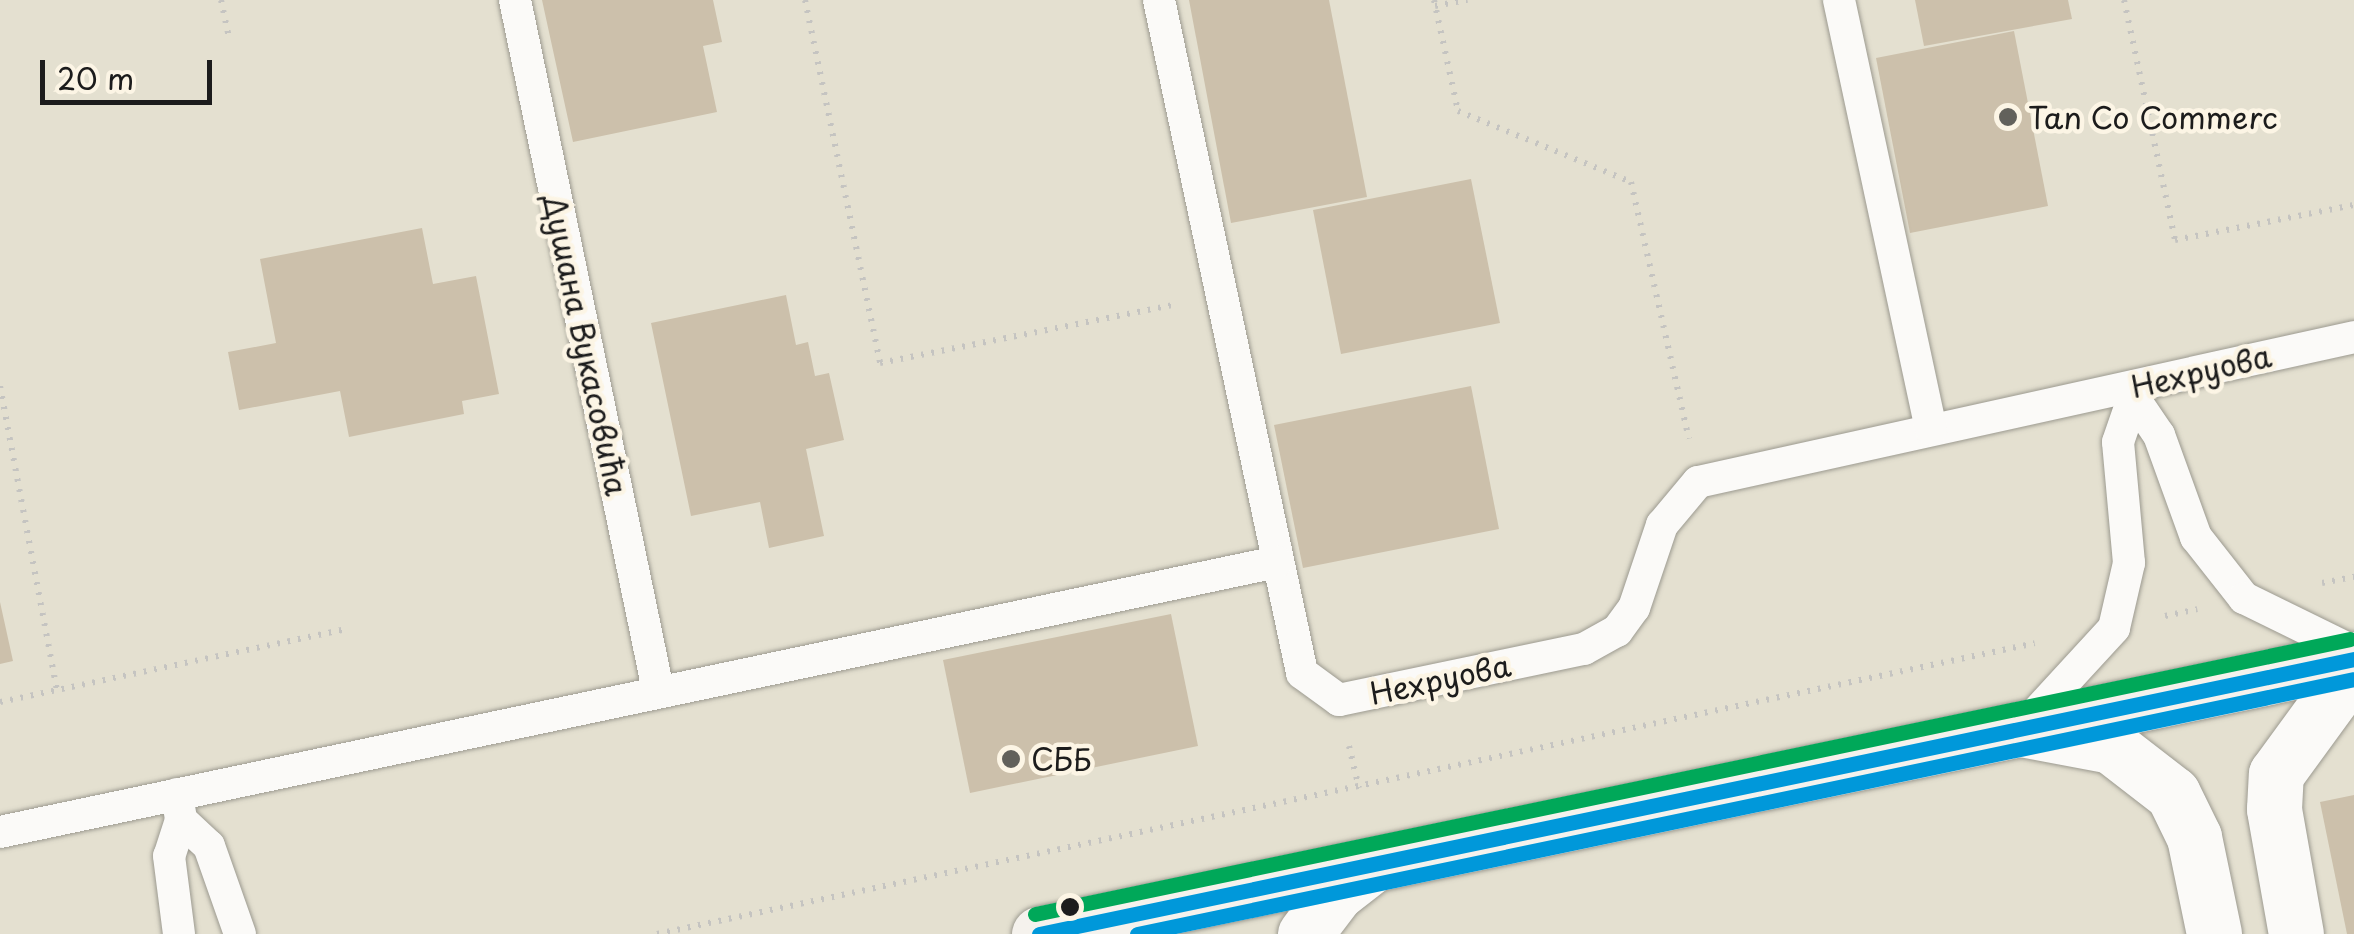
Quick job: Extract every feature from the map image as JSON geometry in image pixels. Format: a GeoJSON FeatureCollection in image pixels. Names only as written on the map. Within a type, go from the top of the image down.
{"type":"FeatureCollection","features":[{"type":"Feature","properties":{"kind":"street"},"geometry":{"type":"LineString","coordinates":[[1039,934],[1102,928],[1372,865],[2354,656]]}},
{"type":"Feature","properties":{"kind":"street"},"geometry":{"type":"LineString","coordinates":[[2296,934],[2274,809],[2276,774],[2354,667]]}},
{"type":"Feature","properties":{"kind":"street"},"geometry":{"type":"LineString","coordinates":[[2021,729],[2110,746],[2173,794],[2194,838],[2214,934]]}},
{"type":"Feature","properties":{"kind":"street"},"geometry":{"type":"LineString","coordinates":[[1306,934],[1372,865]]}},
{"type":"Feature","properties":{"kind":"lane","name":"Душана Вукасовића"},"geometry":{"type":"LineString","coordinates":[[515,0],[658,690]]}},
{"type":"Feature","properties":{"kind":"lane","name":"Нехруова"},"geometry":{"type":"LineString","coordinates":[[1159,0],[1218,296],[1302,672],[1340,700],[1584,650],[1617,631],[1634,608],[1662,525],[1698,482],[1931,429],[2129,396],[2354,336]]}},
{"type":"Feature","properties":{"kind":"lane"},"geometry":{"type":"LineString","coordinates":[[1840,0],[1931,429]]}},
{"type":"Feature","properties":{"kind":"lane"},"geometry":{"type":"LineString","coordinates":[[2129,396],[2159,434],[2196,537],[2244,598],[2354,656]]}},
{"type":"Feature","properties":{"kind":"lane"},"geometry":{"type":"LineString","coordinates":[[2021,729],[2114,628],[2129,563],[2118,442],[2129,396]]}},
{"type":"Feature","properties":{"kind":"lane"},"geometry":{"type":"LineString","coordinates":[[0,832],[179,807],[658,690],[1277,562]]}},
{"type":"Feature","properties":{"kind":"lane"},"geometry":{"type":"LineString","coordinates":[[179,807],[169,856],[179,934]]}},
{"type":"Feature","properties":{"kind":"lane"},"geometry":{"type":"LineString","coordinates":[[179,807],[209,846],[240,934]]}},
{"type":"Feature","properties":{"kind":"path"},"geometry":{"type":"LineString","coordinates":[[221,0],[228,39]]}},
{"type":"Feature","properties":{"kind":"path"},"geometry":{"type":"LineString","coordinates":[[805,0],[880,363],[1218,296]]}},
{"type":"Feature","properties":{"kind":"path"},"geometry":{"type":"LineString","coordinates":[[1467,0],[1434,3],[1458,111],[1631,182],[1698,482]]}},
{"type":"Feature","properties":{"kind":"path"},"geometry":{"type":"LineString","coordinates":[[2124,0],[2176,240],[2354,205]]}},
{"type":"Feature","properties":{"kind":"path"},"geometry":{"type":"LineString","coordinates":[[0,386],[57,690]]}},
{"type":"Feature","properties":{"kind":"path"},"geometry":{"type":"LineString","coordinates":[[657,934],[2354,576]]}},
{"type":"Feature","properties":{"kind":"path"},"geometry":{"type":"LineString","coordinates":[[0,702],[345,629]]}},
{"type":"Feature","properties":{"kind":"building"},"geometry":{"type":"Polygon","coordinates":[[[542,0],[713,0],[722,42],[703,46],[717,112],[573,142],[542,0]]]}},
{"type":"Feature","properties":{"kind":"building"},"geometry":{"type":"Polygon","coordinates":[[[1189,0],[1329,0],[1367,197],[1231,223],[1189,0]]]}},
{"type":"Feature","properties":{"kind":"building"},"geometry":{"type":"Polygon","coordinates":[[[1915,0],[2068,0],[2072,19],[1924,46],[1915,0]]]}},
{"type":"Feature","properties":{"kind":"building"},"geometry":{"type":"Polygon","coordinates":[[[2014,31],[2048,206],[1910,233],[1876,58],[2014,31]]]}},
{"type":"Feature","properties":{"kind":"building"},"geometry":{"type":"Polygon","coordinates":[[[1471,179],[1500,323],[1341,354],[1313,210],[1471,179]]]}},
{"type":"Feature","properties":{"kind":"building"},"geometry":{"type":"Polygon","coordinates":[[[422,228],[433,284],[476,276],[499,394],[462,401],[464,414],[349,437],[340,391],[239,410],[228,352],[276,343],[260,259],[422,228]]]}},
{"type":"Feature","properties":{"kind":"building"},"geometry":{"type":"Polygon","coordinates":[[[786,295],[796,345],[808,342],[815,376],[829,373],[844,440],[806,449],[824,536],[769,548],[760,502],[691,516],[651,323],[786,295]]]}},
{"type":"Feature","properties":{"kind":"building"},"geometry":{"type":"Polygon","coordinates":[[[1471,386],[1499,529],[1303,568],[1274,425],[1471,386]]]}},
{"type":"Feature","properties":{"kind":"building"},"geometry":{"type":"Polygon","coordinates":[[[0,602],[13,661],[0,664],[0,602]]]}},
{"type":"Feature","properties":{"kind":"building"},"geometry":{"type":"Polygon","coordinates":[[[1171,614],[1198,746],[970,793],[943,660],[1171,614]]]}},
{"type":"Feature","properties":{"kind":"building"},"geometry":{"type":"Polygon","coordinates":[[[2354,795],[2354,934],[2347,934],[2320,802],[2354,795]]]}},
{"type":"Feature","properties":{"kind":"transit line"},"geometry":{"type":"LineString","coordinates":[[1035,914],[2350,639]]}},
{"type":"Feature","properties":{"kind":"transit line"},"geometry":{"type":"LineString","coordinates":[[1039,934],[2354,659]]}},
{"type":"Feature","properties":{"kind":"transit line"},"geometry":{"type":"LineString","coordinates":[[1137,934],[2354,679]]}},
{"type":"Feature","properties":{"kind":"place","name":"Tan Co Commerc"},"geometry":{"type":"Point","coordinates":[2008,117]}},
{"type":"Feature","properties":{"kind":"place","name":"СББ"},"geometry":{"type":"Point","coordinates":[1011,759]}}]}
